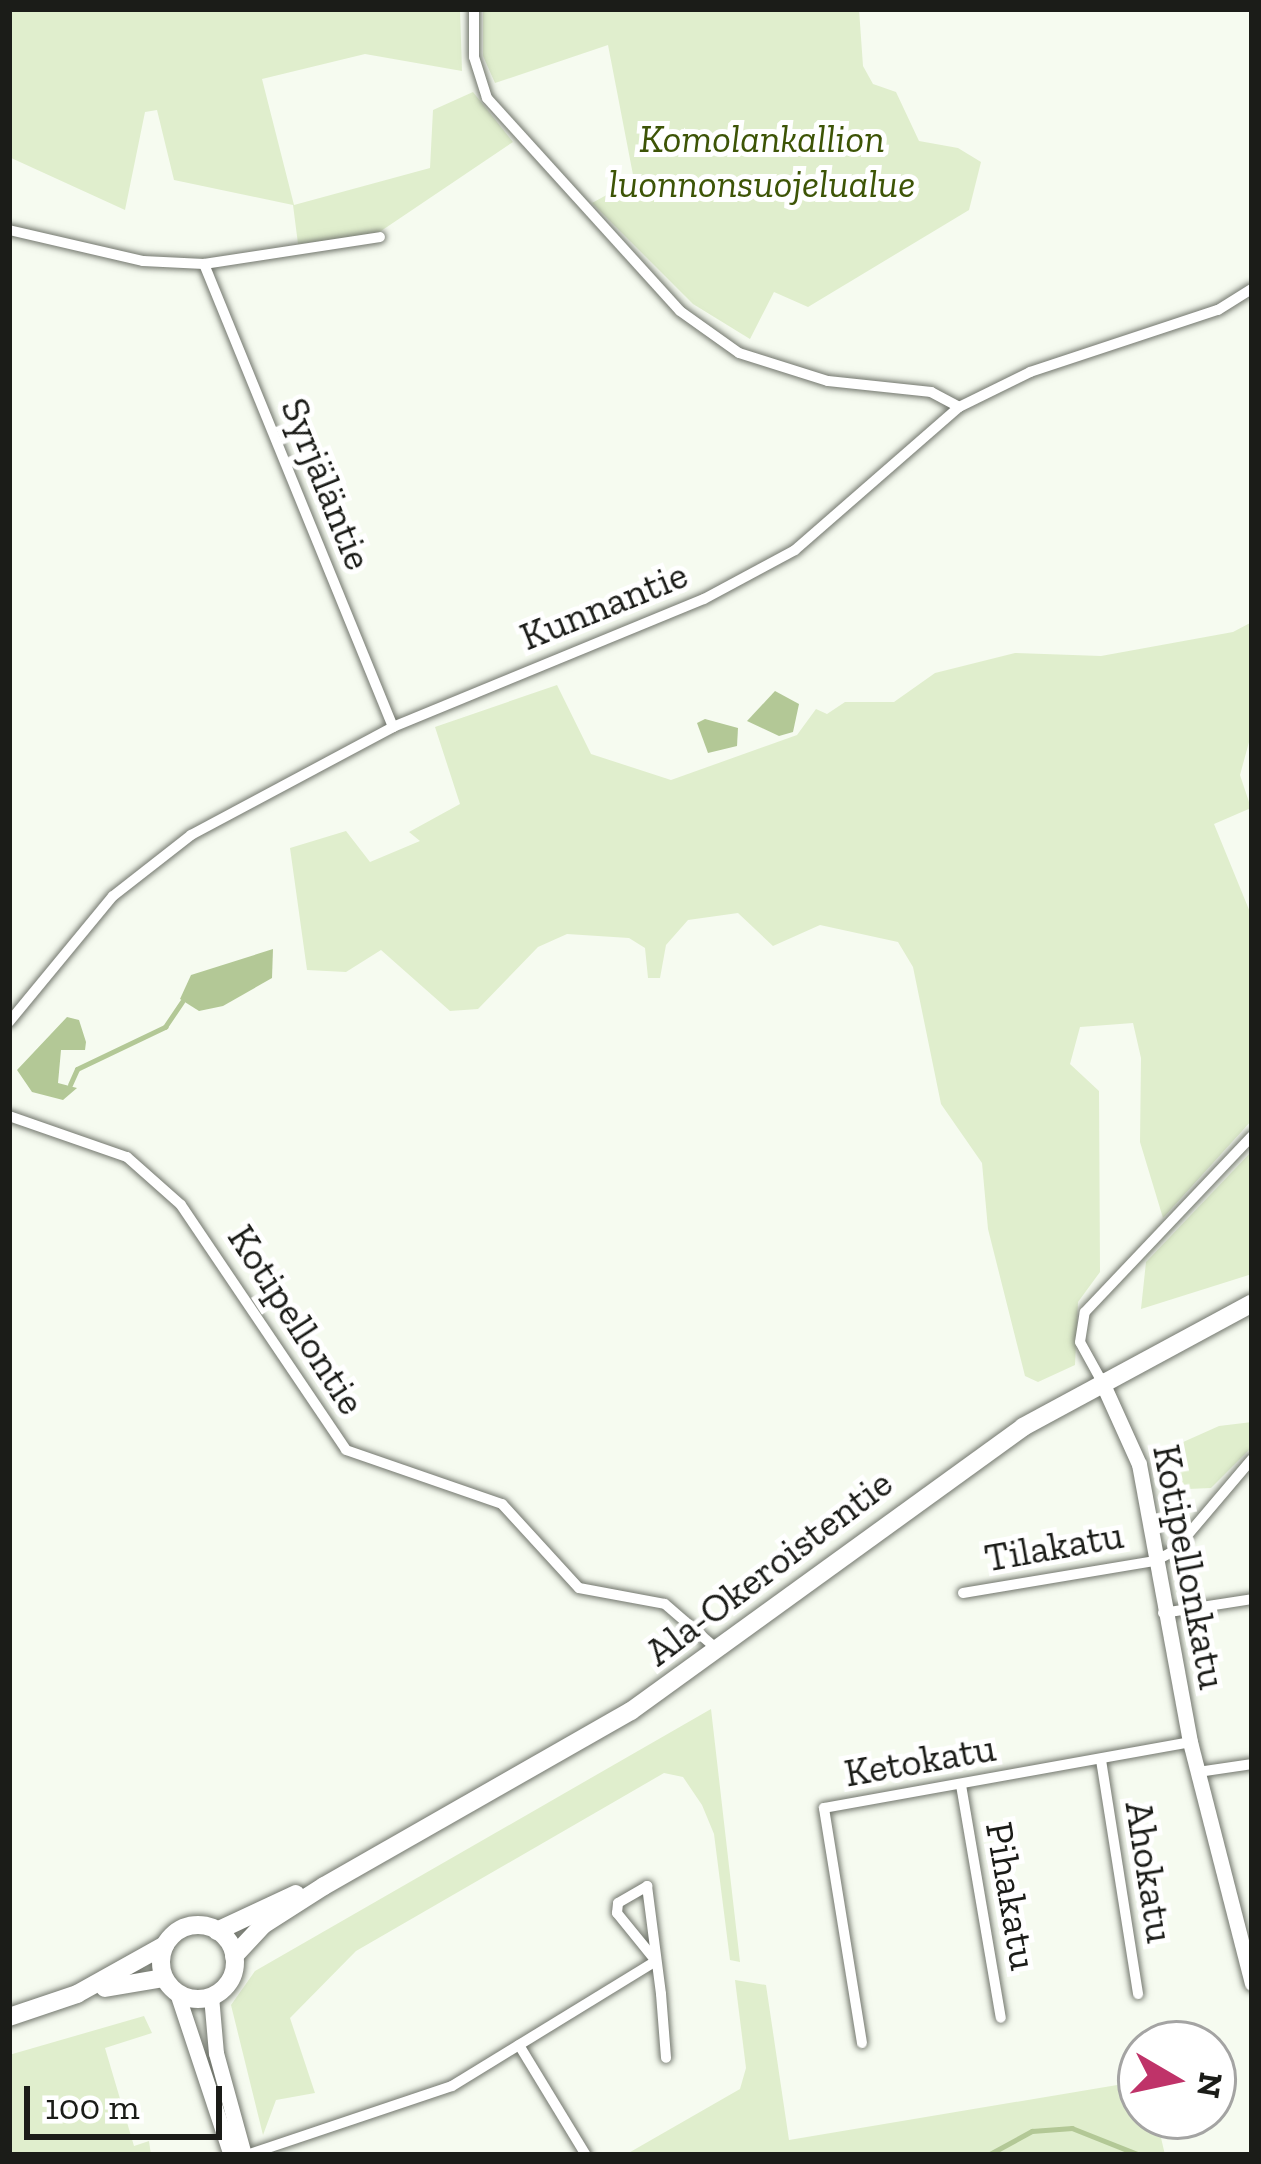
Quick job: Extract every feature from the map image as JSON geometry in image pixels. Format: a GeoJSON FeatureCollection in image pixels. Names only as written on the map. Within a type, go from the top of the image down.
{"type":"FeatureCollection","features":[{"type":"Feature","properties":{"kind":"main road","name":"Ala-Okeroistentie"},"geometry":{"type":"LineString","coordinates":[[234,1956],[277,1914],[554,1759],[717,1649],[950,1475],[1100,1380],[1252,1303]]}},
{"type":"Feature","properties":{"kind":"main road","name":"Ala-Okeroistentie"},"geometry":{"type":"LineString","coordinates":[[217,1931],[324,1886]]}},
{"type":"Feature","properties":{"kind":"main road"},"geometry":{"type":"LineString","coordinates":[[9,2017],[76,1994],[165,1945],[183,1928],[217,1931],[234,1956],[231,1977],[211,1996],[171,1985],[76,1994]]}},
{"type":"Feature","properties":{"kind":"main road"},"geometry":{"type":"LineString","coordinates":[[165,1945],[171,1985]]}},
{"type":"Feature","properties":{"kind":"street"},"geometry":{"type":"LineString","coordinates":[[474,9],[474,57],[488,98],[680,311],[739,352],[828,381],[931,392],[959,407]]}},
{"type":"Feature","properties":{"kind":"street"},"geometry":{"type":"LineString","coordinates":[[9,230],[143,261],[204,264],[380,237]]}},
{"type":"Feature","properties":{"kind":"street","name":"Syrjäläntie"},"geometry":{"type":"LineString","coordinates":[[204,264],[394,727]]}},
{"type":"Feature","properties":{"kind":"street","name":"Kunnantie"},"geometry":{"type":"LineString","coordinates":[[9,1022],[113,896],[190,835],[394,727],[704,599],[794,550],[959,407],[1030,372],[1218,310],[1252,290]]}},
{"type":"Feature","properties":{"kind":"street","name":"Kotipellontie"},"geometry":{"type":"LineString","coordinates":[[9,1116],[127,1157],[181,1205],[346,1450],[502,1504],[579,1588],[665,1604],[717,1649]]}},
{"type":"Feature","properties":{"kind":"street"},"geometry":{"type":"LineString","coordinates":[[1100,1380],[1080,1342],[1085,1312],[1252,1136]]}},
{"type":"Feature","properties":{"kind":"street","name":"Kotipellonkatu"},"geometry":{"type":"LineString","coordinates":[[1100,1380],[1133,1442],[1190,1742],[1251,1978]]}},
{"type":"Feature","properties":{"kind":"street"},"geometry":{"type":"LineString","coordinates":[[1155,1561],[1174,1551],[1252,1460]]}},
{"type":"Feature","properties":{"kind":"street","name":"Tilakatu"},"geometry":{"type":"LineString","coordinates":[[963,1593],[1155,1561]]}},
{"type":"Feature","properties":{"kind":"street"},"geometry":{"type":"LineString","coordinates":[[1163,1612],[1252,1599]]}},
{"type":"Feature","properties":{"kind":"street","name":"Ketokatu"},"geometry":{"type":"LineString","coordinates":[[862,2043],[824,1808],[1190,1742]]}},
{"type":"Feature","properties":{"kind":"street","name":"Ahokatu"},"geometry":{"type":"LineString","coordinates":[[1101,1760],[1138,1994]]}},
{"type":"Feature","properties":{"kind":"street"},"geometry":{"type":"LineString","coordinates":[[1198,1772],[1252,1764]]}},
{"type":"Feature","properties":{"kind":"street","name":"Pihakatu"},"geometry":{"type":"LineString","coordinates":[[961,1785],[1001,2018]]}},
{"type":"Feature","properties":{"kind":"street"},"geometry":{"type":"LineString","coordinates":[[656,1961],[617,1913],[618,1903],[646,1886],[654,1942],[656,1961],[666,2058]]}},
{"type":"Feature","properties":{"kind":"street"},"geometry":{"type":"LineString","coordinates":[[211,1996],[216,2053],[246,2155],[452,2086],[656,1961]]}},
{"type":"Feature","properties":{"kind":"street"},"geometry":{"type":"LineString","coordinates":[[171,1985],[231,2155]]}},
{"type":"Feature","properties":{"kind":"street"},"geometry":{"type":"LineString","coordinates":[[519,2045],[586,2155]]}},
{"type":"Feature","properties":{"kind":"green space"},"geometry":{"type":"Polygon","coordinates":[[[9,9],[460,9],[462,71],[365,54],[262,79],[294,205],[430,168],[433,110],[473,92],[513,142],[378,233],[298,244],[293,205],[174,180],[157,110],[145,112],[125,210],[9,157],[9,9]]]}},
{"type":"Feature","properties":{"kind":"green space","name":"Komolankallion luonnonsuojelualue"},"geometry":{"type":"Polygon","coordinates":[[[483,9],[859,9],[863,66],[873,84],[896,92],[919,141],[958,148],[981,162],[969,210],[808,307],[774,292],[750,339],[693,304],[592,203],[634,180],[608,45],[495,83],[483,56],[483,9]]]}},
{"type":"Feature","properties":{"kind":"green space"},"geometry":{"type":"Polygon","coordinates":[[[1252,612],[1252,731],[1240,775],[1251,808],[1214,824],[1252,917],[1252,1120],[1163,1218],[1140,1142],[1141,1058],[1133,1023],[1080,1027],[1070,1064],[1099,1091],[1100,1272],[1078,1302],[1075,1365],[1038,1382],[1025,1376],[988,1229],[982,1163],[941,1104],[913,967],[898,942],[820,925],[773,946],[738,913],[688,920],[666,945],[660,978],[648,978],[645,948],[629,938],[567,934],[538,947],[478,1009],[450,1011],[381,950],[346,972],[307,970],[290,848],[346,831],[370,862],[420,841],[409,832],[460,804],[435,727],[557,685],[591,754],[671,780],[797,735],[816,709],[827,714],[845,702],[894,702],[935,673],[1015,653],[1101,656],[1233,632],[1250,623],[1252,612]]]}},
{"type":"Feature","properties":{"kind":"green space"},"geometry":{"type":"Polygon","coordinates":[[[1252,1151],[1252,1274],[1141,1309],[1146,1262],[1252,1151]]]}},
{"type":"Feature","properties":{"kind":"green space"},"geometry":{"type":"Polygon","coordinates":[[[1252,1422],[1252,1447],[1211,1488],[1188,1489],[1171,1469],[1172,1447],[1219,1426],[1252,1422]]]}},
{"type":"Feature","properties":{"kind":"green space"},"geometry":{"type":"Polygon","coordinates":[[[711,1709],[740,1962],[730,1960],[714,1834],[683,1777],[664,1773],[356,1951],[290,2018],[315,2093],[276,2100],[263,2135],[231,2005],[255,1971],[711,1709]]]}},
{"type":"Feature","properties":{"kind":"green space"},"geometry":{"type":"Polygon","coordinates":[[[735,1980],[766,1985],[789,2140],[1117,2085],[1117,2140],[1162,2140],[1165,2155],[625,2155],[740,2089],[746,2068],[735,1980]]]}},
{"type":"Feature","properties":{"kind":"green space"},"geometry":{"type":"Polygon","coordinates":[[[144,2016],[152,2033],[105,2048],[134,2146],[149,2141],[151,2155],[9,2155],[9,2055],[144,2016]]]}},
{"type":"Feature","properties":{"kind":"shaded area"},"geometry":{"type":"Polygon","coordinates":[[[775,691],[799,704],[793,732],[779,736],[747,721],[775,691]]]}},
{"type":"Feature","properties":{"kind":"shaded area"},"geometry":{"type":"Polygon","coordinates":[[[705,719],[738,728],[737,746],[708,753],[697,723],[705,719]]]}},
{"type":"Feature","properties":{"kind":"shaded area"},"geometry":{"type":"Polygon","coordinates":[[[273,949],[272,978],[223,1006],[199,1011],[180,999],[191,975],[273,949]]]}},
{"type":"Feature","properties":{"kind":"shaded area"},"geometry":{"type":"Polygon","coordinates":[[[67,1017],[79,1020],[86,1042],[85,1050],[61,1050],[58,1083],[77,1088],[63,1100],[32,1092],[17,1070],[67,1017]]]}},
{"type":"Feature","properties":{"kind":"waterway"},"geometry":{"type":"LineString","coordinates":[[70,1085],[77,1069],[165,1027],[182,1002]]}},
{"type":"Feature","properties":{"kind":"waterway"},"geometry":{"type":"LineString","coordinates":[[988,2155],[1032,2131],[1072,2128],[1140,2155]]}}]}
